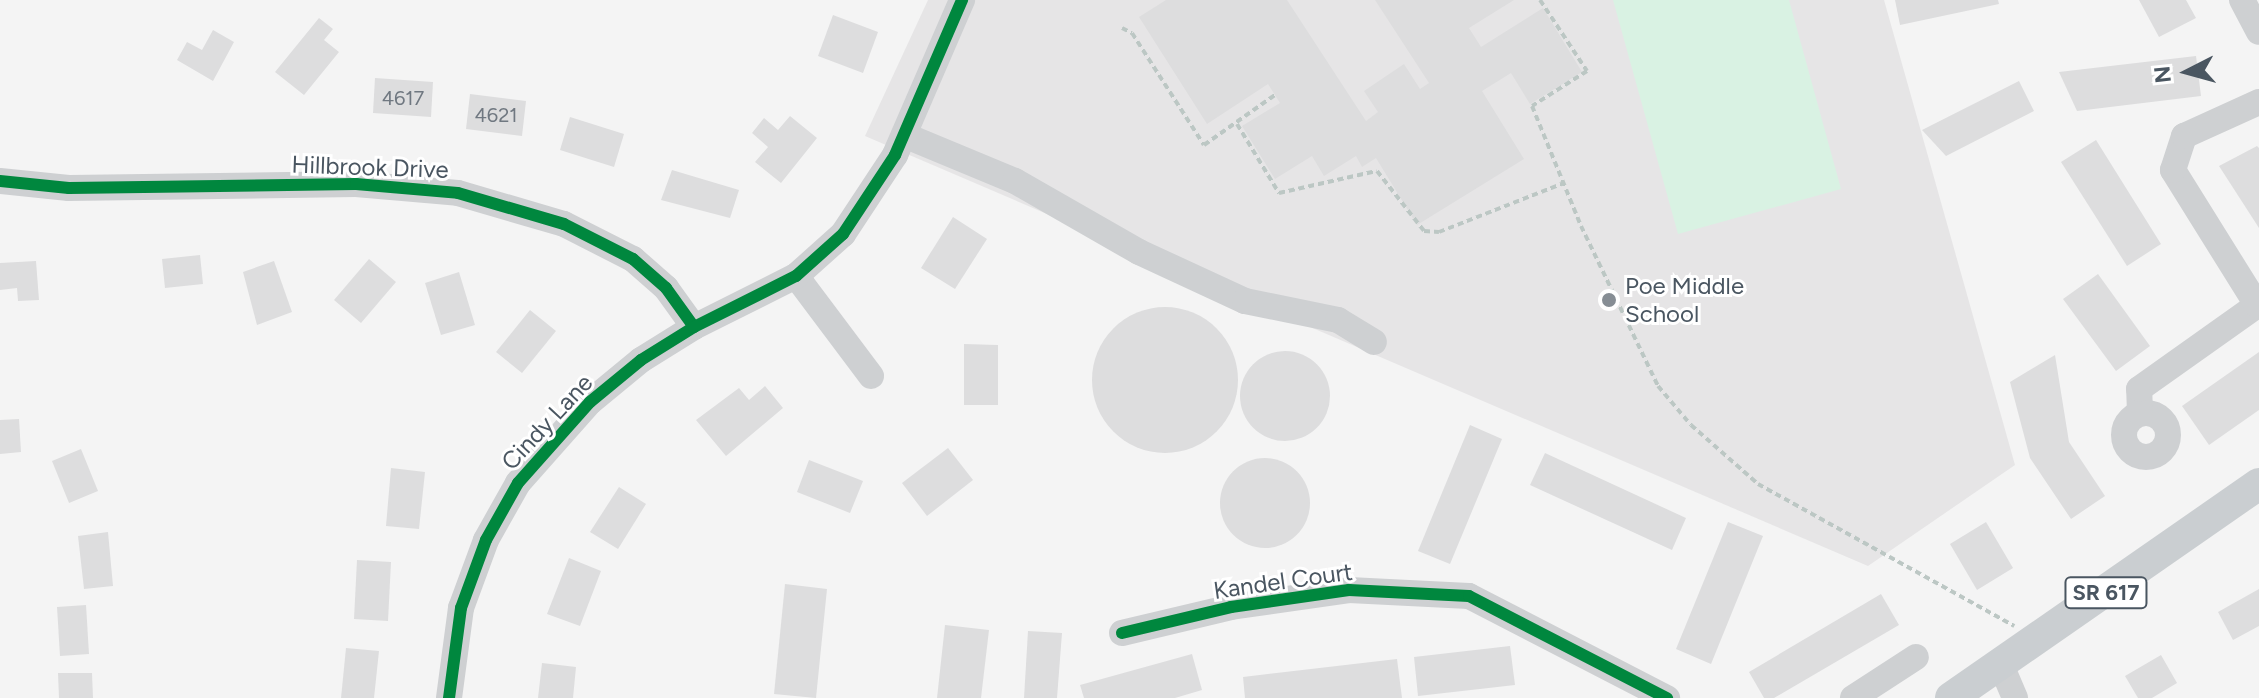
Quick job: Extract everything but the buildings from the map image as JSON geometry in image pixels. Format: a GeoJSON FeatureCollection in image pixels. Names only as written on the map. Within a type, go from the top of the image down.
{"type":"FeatureCollection","features":[{"type":"Feature","properties":{"kind":"main road","name":"SR 617"},"geometry":{"type":"LineString","coordinates":[[1951,698],[2259,484]]}},
{"type":"Feature","properties":{"kind":"street","name":"Cindy Lane"},"geometry":{"type":"LineString","coordinates":[[449,698],[461,608],[486,540],[518,483],[590,402],[694,327],[796,276],[843,234],[904,135],[962,0]]}},
{"type":"Feature","properties":{"kind":"street"},"geometry":{"type":"LineString","coordinates":[[2242,0],[2259,32]]}},
{"type":"Feature","properties":{"kind":"street"},"geometry":{"type":"LineString","coordinates":[[2140,413],[2139,389],[2257,305],[2173,170],[2184,136],[2259,102]]}},
{"type":"Feature","properties":{"kind":"street"},"geometry":{"type":"LineString","coordinates":[[904,135],[1015,181],[1139,252],[1245,301],[1338,320],[1374,342]]}},
{"type":"Feature","properties":{"kind":"street","name":"Hillbrook Drive"},"geometry":{"type":"LineString","coordinates":[[0,181],[69,188],[356,184],[458,193],[564,224],[633,259],[666,288],[694,327]]}},
{"type":"Feature","properties":{"kind":"street"},"geometry":{"type":"LineString","coordinates":[[796,276],[871,376]]}},
{"type":"Feature","properties":{"kind":"street","name":"Kandel Court"},"geometry":{"type":"LineString","coordinates":[[1122,633],[1231,607],[1349,590],[1469,596],[1667,698]]}},
{"type":"Feature","properties":{"kind":"street"},"geometry":{"type":"LineString","coordinates":[[1853,698],[1916,657]]}},
{"type":"Feature","properties":{"kind":"street"},"geometry":{"type":"LineString","coordinates":[[2001,665],[2015,698]]}},
{"type":"Feature","properties":{"kind":"path"},"geometry":{"type":"LineString","coordinates":[[1540,0],[1587,71],[1532,106],[1564,183],[1658,386],[1691,425],[1758,484],[2019,628],[2033,643]]}},
{"type":"Feature","properties":{"kind":"path"},"geometry":{"type":"LineString","coordinates":[[1122,28],[1132,33],[1204,145],[1275,95]]}},
{"type":"Feature","properties":{"kind":"path"},"geometry":{"type":"LineString","coordinates":[[1237,124],[1279,193],[1377,171],[1424,231],[1439,232],[1564,183]]}},
{"type":"Feature","properties":{"kind":"shaded area","name":"Poe Middle School"},"geometry":{"type":"Polygon","coordinates":[[[928,0],[1884,0],[2015,465],[1868,566],[865,136],[928,0]]]}},
{"type":"Feature","properties":{"kind":"green space"},"geometry":{"type":"Polygon","coordinates":[[[1613,0],[1789,0],[1841,189],[1678,234],[1613,0]]]}},
{"type":"Feature","properties":{"kind":"cycle path"},"geometry":{"type":"LineString","coordinates":[[449,698],[461,608],[486,540],[518,483],[590,402],[641,360],[694,327],[796,276],[843,234],[895,155],[962,0]]}},
{"type":"Feature","properties":{"kind":"cycle path"},"geometry":{"type":"LineString","coordinates":[[0,181],[69,188],[356,184],[458,193],[564,224],[633,259],[666,288],[694,327]]}},
{"type":"Feature","properties":{"kind":"cycle path"},"geometry":{"type":"LineString","coordinates":[[1122,633],[1231,607],[1349,590],[1469,596],[1667,698]]}},
{"type":"Feature","properties":{"kind":"place","name":"Poe Middle School"},"geometry":{"type":"Point","coordinates":[1609,300]}}]}
